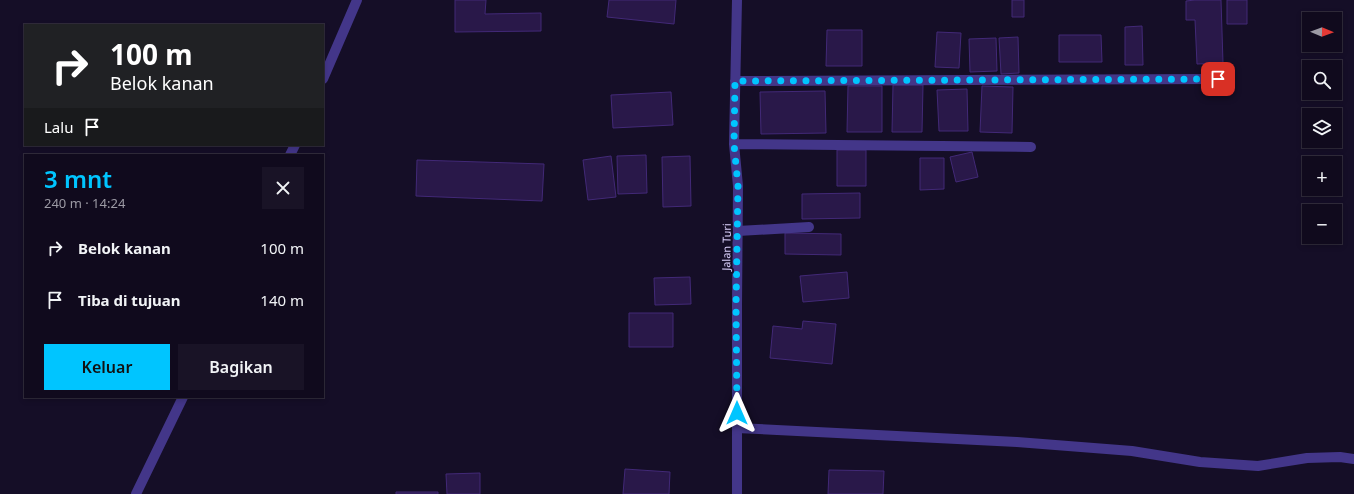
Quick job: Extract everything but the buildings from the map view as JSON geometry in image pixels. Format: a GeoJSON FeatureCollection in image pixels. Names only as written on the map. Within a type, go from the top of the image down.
{"type":"FeatureCollection","features":[{"type":"Feature","properties":{"kind":"street"},"geometry":{"type":"LineString","coordinates":[[324,77],[357,0]]}},
{"type":"Feature","properties":{"kind":"street","name":"Jalan Turi"},"geometry":{"type":"LineString","coordinates":[[737,0],[734,144],[738,186],[736,306],[737,494]]}},
{"type":"Feature","properties":{"kind":"street"},"geometry":{"type":"LineString","coordinates":[[735,81],[1218,79]]}},
{"type":"Feature","properties":{"kind":"street"},"geometry":{"type":"LineString","coordinates":[[734,144],[1031,147]]}},
{"type":"Feature","properties":{"kind":"street"},"geometry":{"type":"LineString","coordinates":[[738,231],[809,227]]}},
{"type":"Feature","properties":{"kind":"street"},"geometry":{"type":"LineString","coordinates":[[136,494],[183,398]]}},
{"type":"Feature","properties":{"kind":"street"},"geometry":{"type":"LineString","coordinates":[[737,428],[1017,442],[1132,451],[1200,462],[1258,466],[1307,458],[1354,459]]}},
{"type":"Feature","properties":{"kind":"route"},"geometry":{"type":"LineString","coordinates":[[737,413],[736,306],[738,186],[734,144],[735,81],[1218,79]]}}]}
